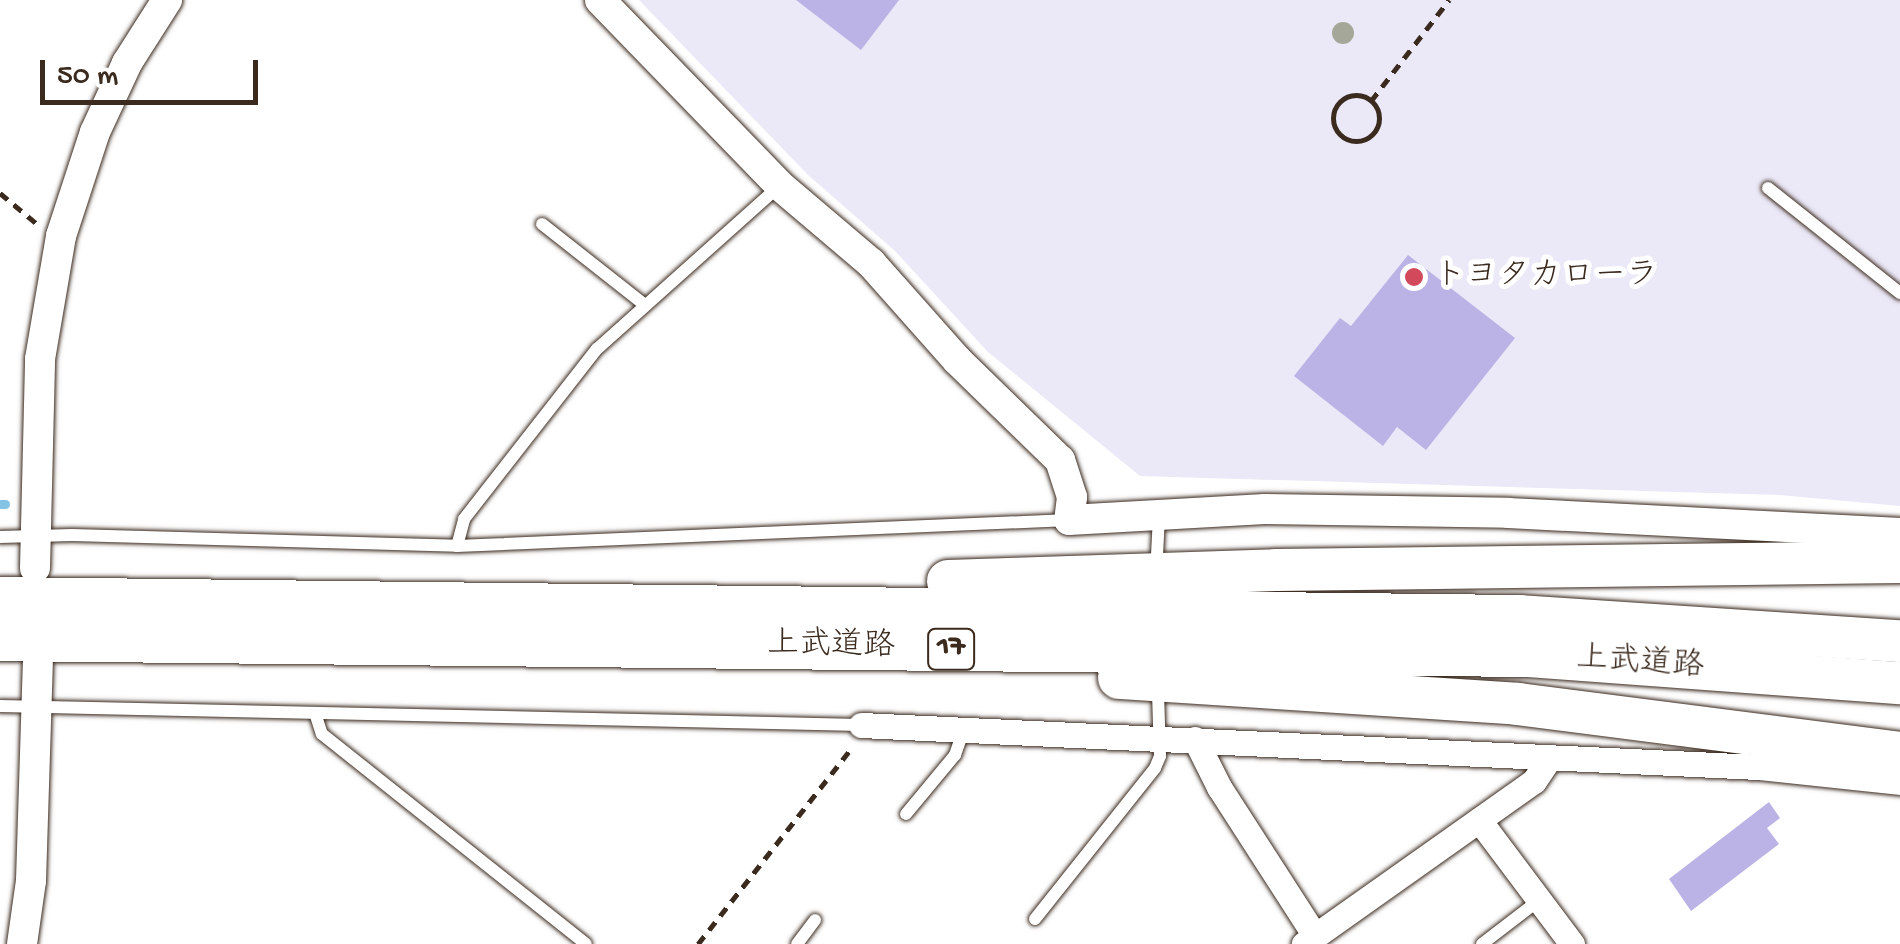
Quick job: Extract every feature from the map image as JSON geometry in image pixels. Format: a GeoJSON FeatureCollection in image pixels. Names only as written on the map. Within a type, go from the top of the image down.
{"type":"FeatureCollection","features":[{"type":"Feature","properties":{"kind":"highway"},"geometry":{"type":"LineString","coordinates":[[663,604],[896,582],[1276,570],[1900,562]]}},
{"type":"Feature","properties":{"kind":"highway","name":"上武道路"},"geometry":{"type":"LineString","coordinates":[[0,598],[1520,616],[1900,641]]}},
{"type":"Feature","properties":{"kind":"highway","name":"上武道路"},"geometry":{"type":"LineString","coordinates":[[0,640],[1529,656],[1900,683]]}},
{"type":"Feature","properties":{"kind":"highway"},"geometry":{"type":"LineString","coordinates":[[688,646],[1518,704],[1900,753]]}},
{"type":"Feature","properties":{"kind":"street"},"geometry":{"type":"LineString","coordinates":[[35,568],[40,359],[61,236],[94,132],[126,64],[167,0]]}},
{"type":"Feature","properties":{"kind":"street"},"geometry":{"type":"LineString","coordinates":[[600,0],[780,185],[871,263],[957,360],[1060,460],[1072,497],[1069,520],[1264,508],[1489,512],[1900,533]]}},
{"type":"Feature","properties":{"kind":"street"},"geometry":{"type":"LineString","coordinates":[[22,944],[30,881],[38,663]]}},
{"type":"Feature","properties":{"kind":"street"},"geometry":{"type":"LineString","coordinates":[[861,724],[1160,736],[1548,760],[1758,767],[1900,782]]}},
{"type":"Feature","properties":{"kind":"street"},"geometry":{"type":"LineString","coordinates":[[1195,739],[1219,787],[1310,940],[1534,780],[1548,760]]}},
{"type":"Feature","properties":{"kind":"street"},"geometry":{"type":"LineString","coordinates":[[1480,820],[1572,944]]}},
{"type":"Feature","properties":{"kind":"lane"},"geometry":{"type":"LineString","coordinates":[[458,546],[464,519],[582,366],[644,305],[780,185]]}},
{"type":"Feature","properties":{"kind":"lane"},"geometry":{"type":"LineString","coordinates":[[1768,188],[1900,293]]}},
{"type":"Feature","properties":{"kind":"lane"},"geometry":{"type":"LineString","coordinates":[[542,224],[644,305]]}},
{"type":"Feature","properties":{"kind":"lane"},"geometry":{"type":"LineString","coordinates":[[1157,554],[1160,516]]}},
{"type":"Feature","properties":{"kind":"lane"},"geometry":{"type":"LineString","coordinates":[[0,537],[458,546],[1069,520]]}},
{"type":"Feature","properties":{"kind":"lane"},"geometry":{"type":"LineString","coordinates":[[1035,919],[1154,768],[1160,736],[1158,692]]}},
{"type":"Feature","properties":{"kind":"lane"},"geometry":{"type":"LineString","coordinates":[[0,706],[861,724]]}},
{"type":"Feature","properties":{"kind":"lane"},"geometry":{"type":"LineString","coordinates":[[316,713],[322,734],[586,944]]}},
{"type":"Feature","properties":{"kind":"lane"},"geometry":{"type":"LineString","coordinates":[[906,814],[955,755],[965,726]]}},
{"type":"Feature","properties":{"kind":"lane"},"geometry":{"type":"LineString","coordinates":[[1482,944],[1538,901]]}},
{"type":"Feature","properties":{"kind":"lane"},"geometry":{"type":"LineString","coordinates":[[796,944],[816,920]]}},
{"type":"Feature","properties":{"kind":"path"},"geometry":{"type":"LineString","coordinates":[[1371,101],[1449,0]]}},
{"type":"Feature","properties":{"kind":"path"},"geometry":{"type":"LineString","coordinates":[[1350,96],[1371,101],[1378,114],[1377,128],[1359,141],[1344,138],[1333,120],[1337,105],[1350,96]]}},
{"type":"Feature","properties":{"kind":"path"},"geometry":{"type":"LineString","coordinates":[[0,194],[38,224],[61,236]]}},
{"type":"Feature","properties":{"kind":"path"},"geometry":{"type":"LineString","coordinates":[[698,944],[852,750],[861,724]]}},
{"type":"Feature","properties":{"kind":"shaded area"},"geometry":{"type":"Polygon","coordinates":[[[639,0],[1900,0],[1900,506],[1779,495],[1140,476],[988,352],[895,251],[808,175],[639,0]]]}},
{"type":"Feature","properties":{"kind":"building"},"geometry":{"type":"Polygon","coordinates":[[[796,0],[899,0],[861,50],[796,0]]]}},
{"type":"Feature","properties":{"kind":"building"},"geometry":{"type":"Polygon","coordinates":[[[1408,255],[1515,338],[1426,450],[1397,427],[1383,446],[1294,376],[1340,318],[1351,326],[1408,255]]]}},
{"type":"Feature","properties":{"kind":"building"},"geometry":{"type":"Polygon","coordinates":[[[1769,802],[1780,818],[1767,828],[1779,844],[1691,911],[1669,879],[1769,802]]]}},
{"type":"Feature","properties":{"kind":"waterway"},"geometry":{"type":"LineString","coordinates":[[0,504],[5,504]]}},
{"type":"Feature","properties":{"kind":"place","name":"トヨタカローラ"},"geometry":{"type":"Point","coordinates":[1414,277]}}]}
